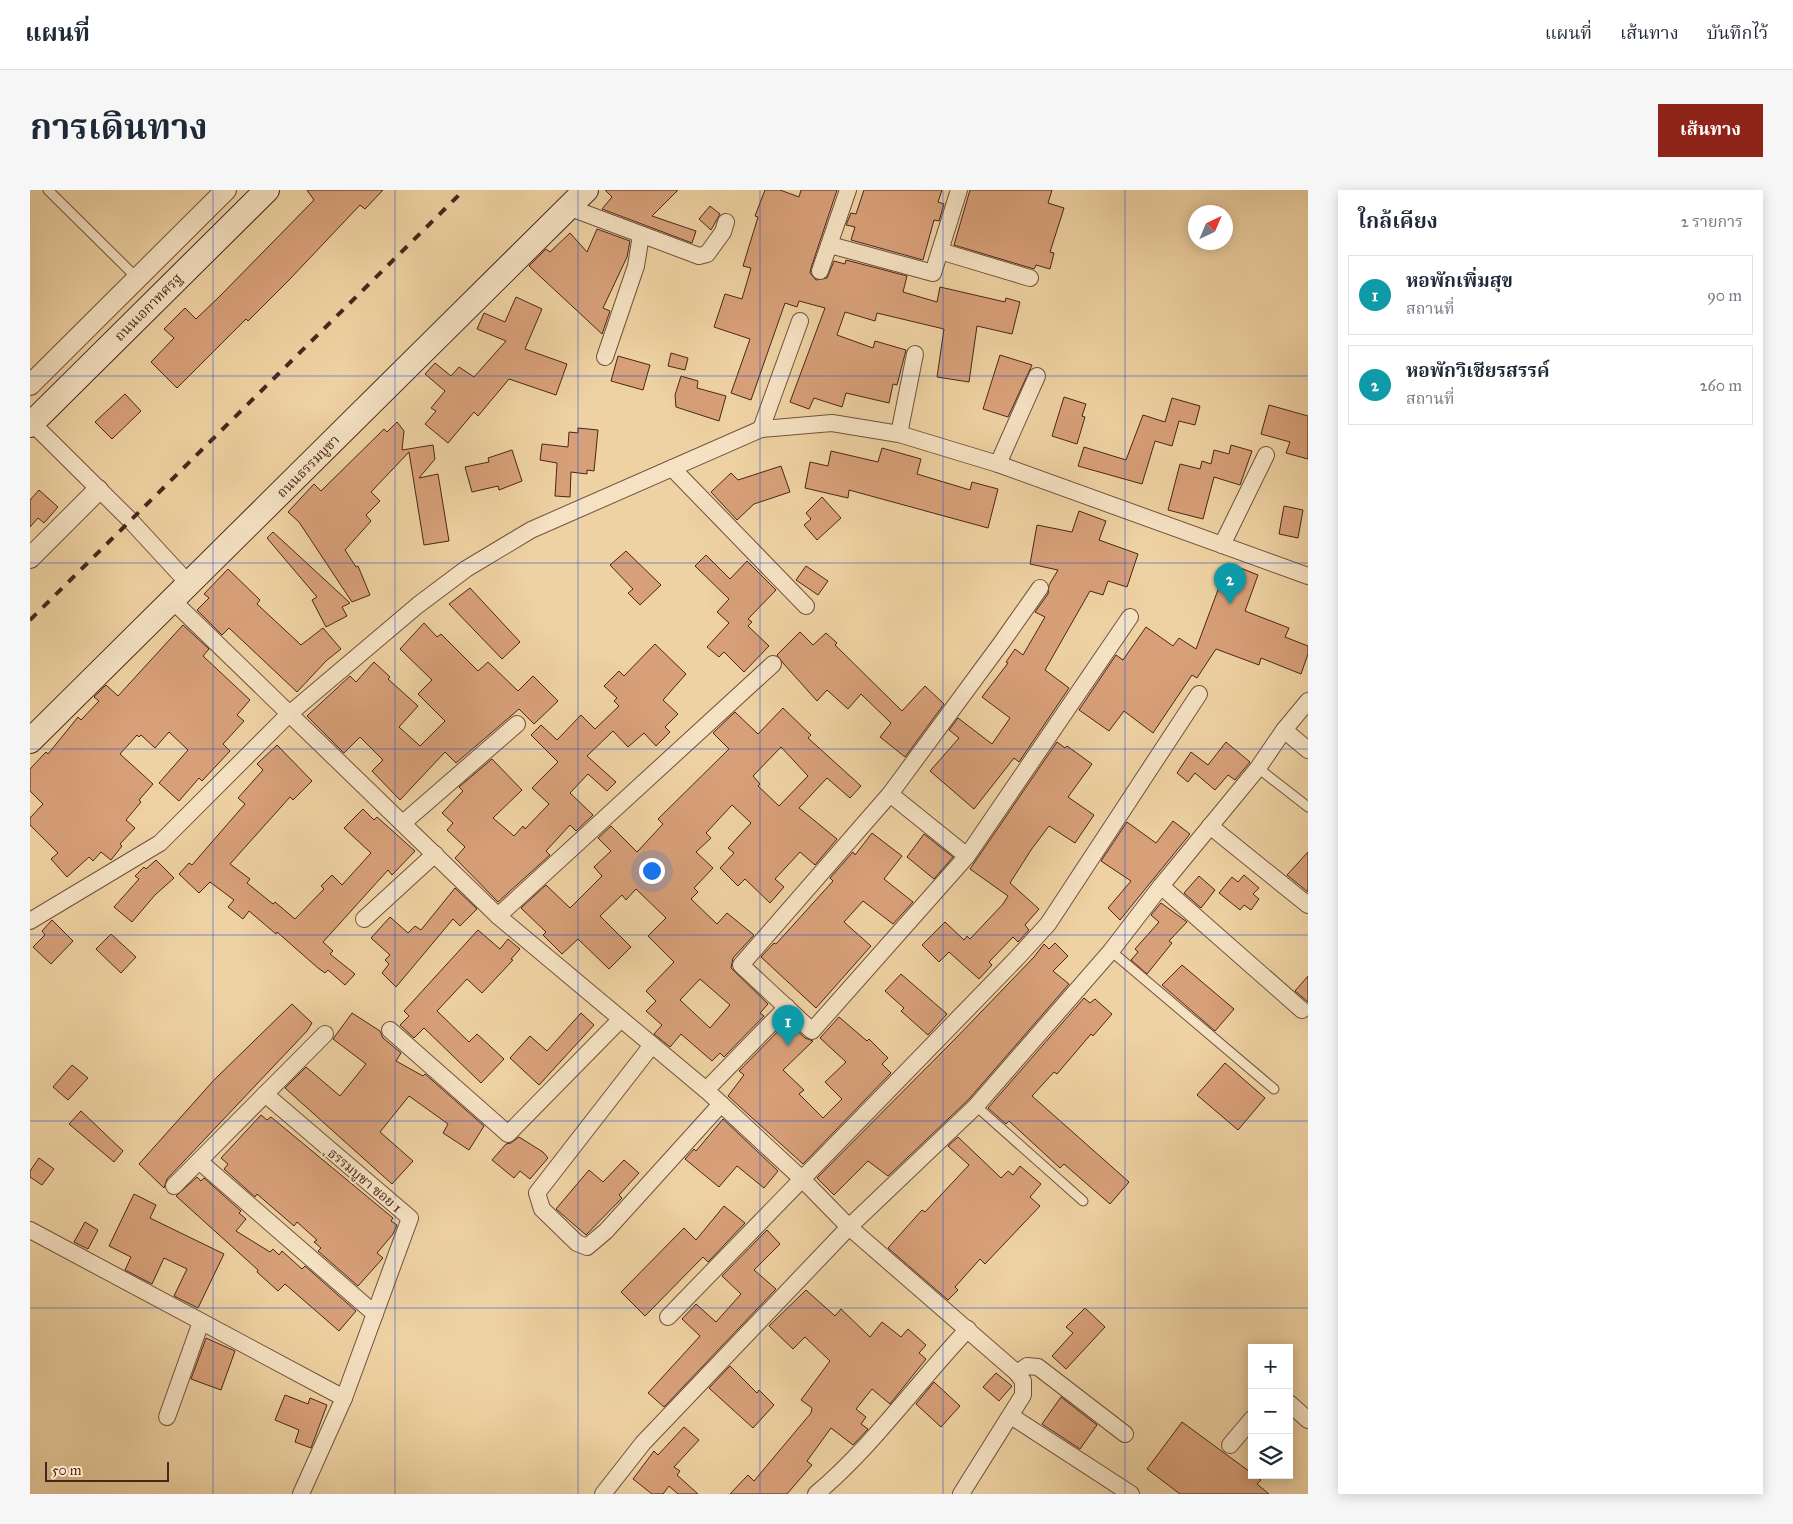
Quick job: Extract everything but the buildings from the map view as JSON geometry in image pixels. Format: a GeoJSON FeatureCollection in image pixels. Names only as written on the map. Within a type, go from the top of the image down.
{"type":"FeatureCollection","features":[{"type":"Feature","properties":{"kind":"main road","name":"ถนนเอกาทศรฐ"},"geometry":{"type":"LineString","coordinates":[[31,423],[267,190]]}},
{"type":"Feature","properties":{"kind":"main road","name":"ถนนธรรมบูชา"},"geometry":{"type":"LineString","coordinates":[[30,741],[586,190]]}},
{"type":"Feature","properties":{"kind":"street"},"geometry":{"type":"LineString","coordinates":[[30,385],[226,190]]}},
{"type":"Feature","properties":{"kind":"street"},"geometry":{"type":"LineString","coordinates":[[820,271],[848,190]]}},
{"type":"Feature","properties":{"kind":"street"},"geometry":{"type":"LineString","coordinates":[[830,245],[933,273],[959,190]]}},
{"type":"Feature","properties":{"kind":"street"},"geometry":{"type":"LineString","coordinates":[[568,207],[704,256],[723,232],[726,222]]}},
{"type":"Feature","properties":{"kind":"street"},"geometry":{"type":"LineString","coordinates":[[605,358],[636,266],[641,234]]}},
{"type":"Feature","properties":{"kind":"street"},"geometry":{"type":"LineString","coordinates":[[940,251],[1030,278]]}},
{"type":"Feature","properties":{"kind":"street"},"geometry":{"type":"LineString","coordinates":[[761,429],[800,321]]}},
{"type":"Feature","properties":{"kind":"street"},"geometry":{"type":"LineString","coordinates":[[899,434],[915,354]]}},
{"type":"Feature","properties":{"kind":"street"},"geometry":{"type":"LineString","coordinates":[[998,464],[1037,376]]}},
{"type":"Feature","properties":{"kind":"street"},"geometry":{"type":"LineString","coordinates":[[31,423],[130,520],[189,584]]}},
{"type":"Feature","properties":{"kind":"street"},"geometry":{"type":"LineString","coordinates":[[30,921],[160,843],[288,715],[418,605],[466,568],[531,530],[761,429],[832,423],[899,434],[998,464],[1308,576]]}},
{"type":"Feature","properties":{"kind":"street"},"geometry":{"type":"LineString","coordinates":[[1222,545],[1266,455]]}},
{"type":"Feature","properties":{"kind":"street"},"geometry":{"type":"LineString","coordinates":[[672,468],[806,606]]}},
{"type":"Feature","properties":{"kind":"street"},"geometry":{"type":"LineString","coordinates":[[30,558],[98,490]]}},
{"type":"Feature","properties":{"kind":"street"},"geometry":{"type":"LineString","coordinates":[[1040,588],[890,794],[741,965],[812,1031],[967,856],[1130,617]]}},
{"type":"Feature","properties":{"kind":"street"},"geometry":{"type":"LineString","coordinates":[[172,600],[288,715],[498,916],[706,1090],[802,1179],[849,1227],[968,1329],[1017,1374],[1023,1382],[1024,1395],[961,1494]]}},
{"type":"Feature","properties":{"kind":"street"},"geometry":{"type":"LineString","coordinates":[[498,916],[773,664]]}},
{"type":"Feature","properties":{"kind":"street"},"geometry":{"type":"LineString","coordinates":[[668,1317],[1048,924],[1199,694]]}},
{"type":"Feature","properties":{"kind":"street"},"geometry":{"type":"LineString","coordinates":[[603,1494],[643,1443],[849,1227],[976,1106],[1111,952],[1161,886],[1258,768],[1284,730],[1308,701]]}},
{"type":"Feature","properties":{"kind":"street"},"geometry":{"type":"LineString","coordinates":[[403,823],[517,724]]}},
{"type":"Feature","properties":{"kind":"street"},"geometry":{"type":"LineString","coordinates":[[1284,730],[1308,750]]}},
{"type":"Feature","properties":{"kind":"street"},"geometry":{"type":"LineString","coordinates":[[890,794],[967,856]]}},
{"type":"Feature","properties":{"kind":"street"},"geometry":{"type":"LineString","coordinates":[[1210,826],[1308,905]]}},
{"type":"Feature","properties":{"kind":"street"},"geometry":{"type":"LineString","coordinates":[[364,919],[435,854]]}},
{"type":"Feature","properties":{"kind":"street"},"geometry":{"type":"LineString","coordinates":[[1161,886],[1302,1010]]}},
{"type":"Feature","properties":{"kind":"street"},"geometry":{"type":"LineString","coordinates":[[706,1090],[787,1007]]}},
{"type":"Feature","properties":{"kind":"street"},"geometry":{"type":"LineString","coordinates":[[390,1030],[508,1134],[621,1019]]}},
{"type":"Feature","properties":{"kind":"street"},"geometry":{"type":"LineString","coordinates":[[174,1186],[325,1034]]}},
{"type":"Feature","properties":{"kind":"street"},"geometry":{"type":"LineString","coordinates":[[652,1045],[537,1193],[542,1210],[577,1243],[587,1247],[606,1231],[721,1104]]}},
{"type":"Feature","properties":{"kind":"street","name":"ุธรรมบูชา ซอย 1"},"geometry":{"type":"LineString","coordinates":[[266,1094],[410,1218],[344,1398],[301,1494]]}},
{"type":"Feature","properties":{"kind":"street"},"geometry":{"type":"LineString","coordinates":[[199,1161],[374,1314]]}},
{"type":"Feature","properties":{"kind":"street"},"geometry":{"type":"LineString","coordinates":[[30,1230],[344,1398]]}},
{"type":"Feature","properties":{"kind":"street"},"geometry":{"type":"LineString","coordinates":[[167,1418],[201,1322]]}},
{"type":"Feature","properties":{"kind":"street"},"geometry":{"type":"LineString","coordinates":[[816,1494],[844,1471],[929,1371],[968,1329]]}},
{"type":"Feature","properties":{"kind":"street"},"geometry":{"type":"LineString","coordinates":[[1017,1374],[1026,1366],[1038,1367],[1125,1434]]}},
{"type":"Feature","properties":{"kind":"street"},"geometry":{"type":"LineString","coordinates":[[1293,1407],[1308,1420]]}},
{"type":"Feature","properties":{"kind":"street"},"geometry":{"type":"LineString","coordinates":[[1011,1416],[1131,1494]]}},
{"type":"Feature","properties":{"kind":"street"},"geometry":{"type":"LineString","coordinates":[[1230,1446],[1248,1424]]}},
{"type":"Feature","properties":{"kind":"lane"},"geometry":{"type":"LineString","coordinates":[[48,190],[137,278]]}},
{"type":"Feature","properties":{"kind":"lane"},"geometry":{"type":"LineString","coordinates":[[1258,768],[1308,807]]}},
{"type":"Feature","properties":{"kind":"lane"},"geometry":{"type":"LineString","coordinates":[[1111,952],[1274,1089]]}},
{"type":"Feature","properties":{"kind":"lane"},"geometry":{"type":"LineString","coordinates":[[976,1106],[1083,1201]]}},
{"type":"Feature","properties":{"kind":"railway"},"geometry":{"type":"LineString","coordinates":[[30,620],[464,190]]}},
{"type":"Feature","properties":{"kind":"place","name":"หอพักวิเชียรสรรค์"},"geometry":{"type":"Point","coordinates":[1230,604]}},
{"type":"Feature","properties":{"kind":"place","name":"หอพักเพิ่มสุข"},"geometry":{"type":"Point","coordinates":[788,1046]}}]}
